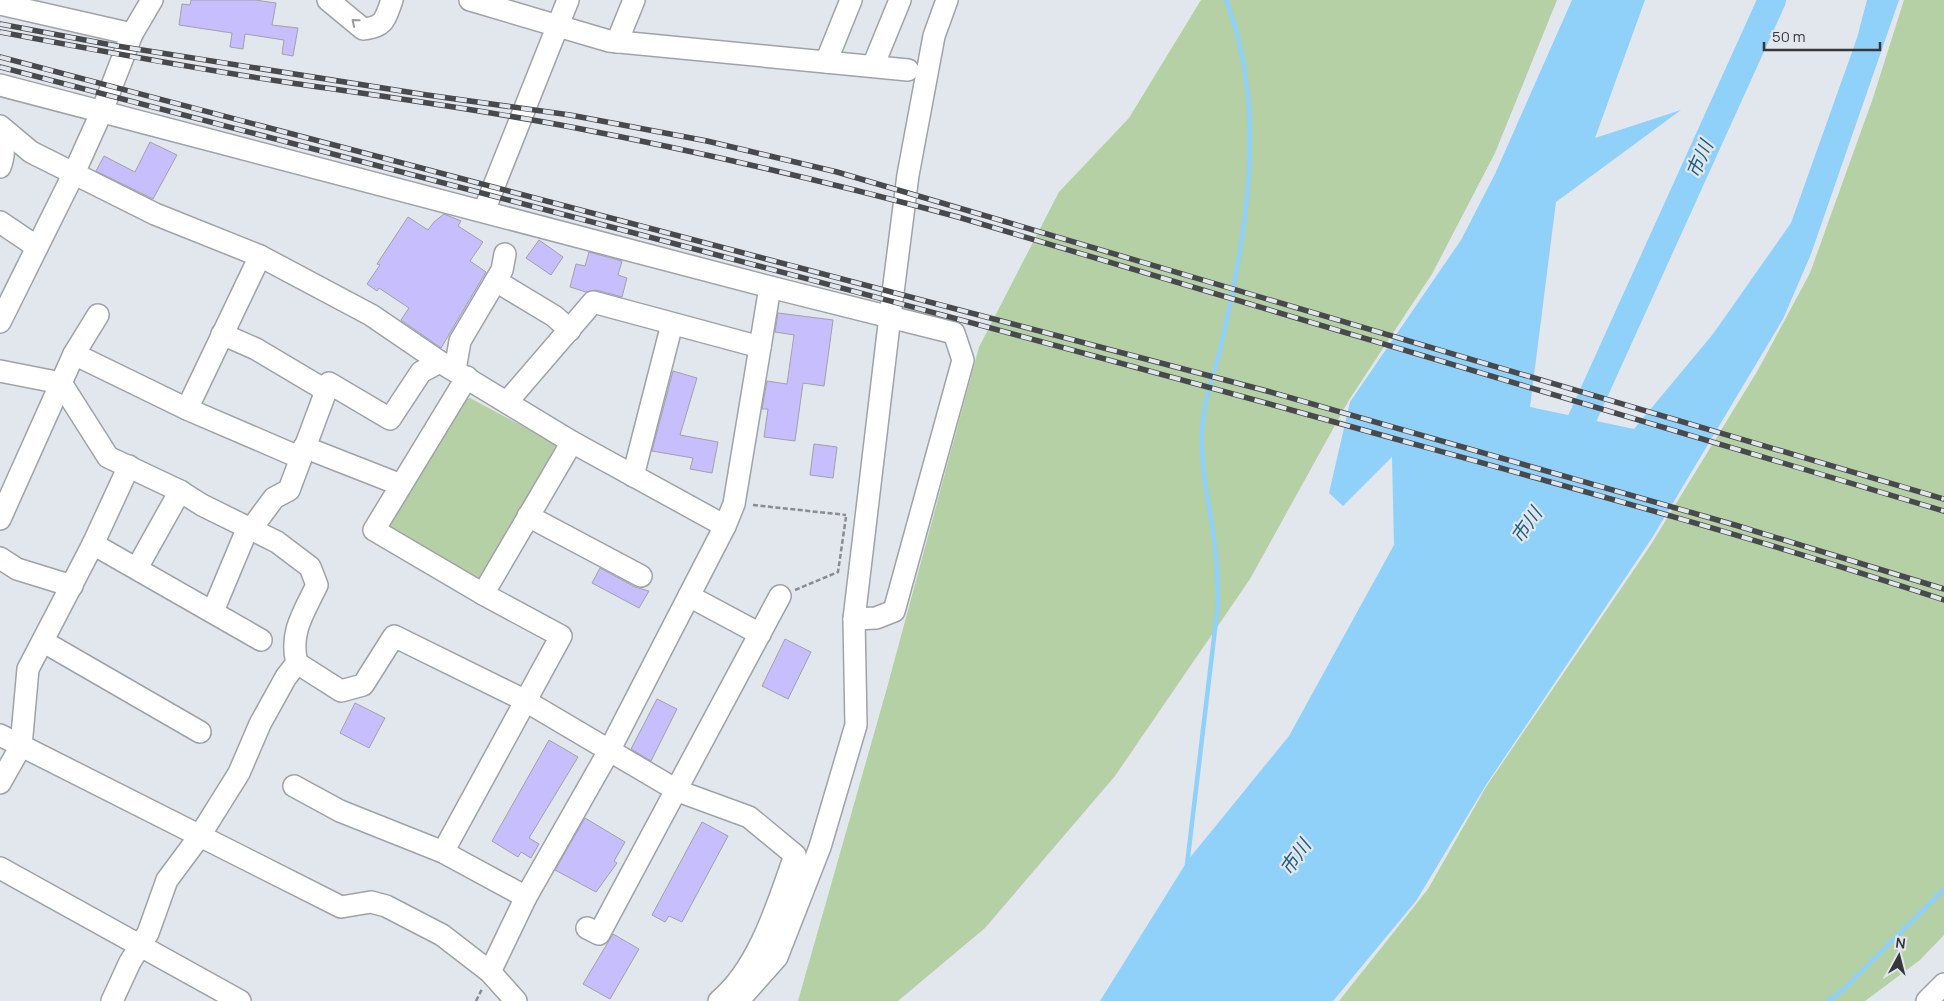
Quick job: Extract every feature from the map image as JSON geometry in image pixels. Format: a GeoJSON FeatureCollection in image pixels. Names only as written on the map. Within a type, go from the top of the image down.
{"type":"FeatureCollection","features":[{"type":"Feature","properties":{"kind":"street"},"geometry":{"type":"LineString","coordinates":[[0,322],[74,173],[102,111],[132,34],[152,0]]}},
{"type":"Feature","properties":{"kind":"street"},"geometry":{"type":"LineString","coordinates":[[328,0],[363,29],[377,28],[384,22],[392,0]]}},
{"type":"Feature","properties":{"kind":"street"},"geometry":{"type":"LineString","coordinates":[[470,0],[617,42],[908,70]]}},
{"type":"Feature","properties":{"kind":"street"},"geometry":{"type":"LineString","coordinates":[[484,211],[568,0]]}},
{"type":"Feature","properties":{"kind":"street"},"geometry":{"type":"LineString","coordinates":[[617,42],[634,0]]}},
{"type":"Feature","properties":{"kind":"street"},"geometry":{"type":"LineString","coordinates":[[826,62],[851,0]]}},
{"type":"Feature","properties":{"kind":"street"},"geometry":{"type":"LineString","coordinates":[[873,66],[900,0]]}},
{"type":"Feature","properties":{"kind":"street"},"geometry":{"type":"LineString","coordinates":[[730,1000],[777,957],[820,847],[856,725],[854,619],[890,316],[908,175],[934,36],[947,0]]}},
{"type":"Feature","properties":{"kind":"street"},"geometry":{"type":"LineString","coordinates":[[0,4],[132,34]]}},
{"type":"Feature","properties":{"kind":"street"},"geometry":{"type":"LineString","coordinates":[[0,85],[770,287],[954,333],[963,360],[894,611],[876,618],[854,619]]}},
{"type":"Feature","properties":{"kind":"street"},"geometry":{"type":"LineString","coordinates":[[0,126],[31,152],[156,214],[260,256],[371,315],[454,370],[572,442],[725,526]]}},
{"type":"Feature","properties":{"kind":"street"},"geometry":{"type":"LineString","coordinates":[[0,139],[3,144],[4,158],[0,167]]}},
{"type":"Feature","properties":{"kind":"street"},"geometry":{"type":"LineString","coordinates":[[0,222],[37,247]]}},
{"type":"Feature","properties":{"kind":"street"},"geometry":{"type":"LineString","coordinates":[[443,852],[524,700],[561,636],[483,594],[374,530],[401,485],[454,370],[460,341],[502,270],[505,254]]}},
{"type":"Feature","properties":{"kind":"street"},"geometry":{"type":"LineString","coordinates":[[187,409],[260,256]]}},
{"type":"Feature","properties":{"kind":"street"},"geometry":{"type":"LineString","coordinates":[[496,281],[554,316],[570,330]]}},
{"type":"Feature","properties":{"kind":"street"},"geometry":{"type":"LineString","coordinates":[[490,972],[526,897],[609,751],[725,526],[734,504],[770,287]]}},
{"type":"Feature","properties":{"kind":"street"},"geometry":{"type":"LineString","coordinates":[[508,402],[593,302],[760,347]]}},
{"type":"Feature","properties":{"kind":"street"},"geometry":{"type":"LineString","coordinates":[[0,519],[74,354],[98,315]]}},
{"type":"Feature","properties":{"kind":"street"},"geometry":{"type":"LineString","coordinates":[[633,476],[672,324]]}},
{"type":"Feature","properties":{"kind":"street"},"geometry":{"type":"LineString","coordinates":[[222,334],[256,349],[325,390]]}},
{"type":"Feature","properties":{"kind":"street"},"geometry":{"type":"LineString","coordinates":[[74,354],[187,409],[303,452],[401,485]]}},
{"type":"Feature","properties":{"kind":"street"},"geometry":{"type":"LineString","coordinates":[[213,611],[246,532],[251,529],[274,498],[289,490],[329,383],[390,419],[421,372],[454,370]]}},
{"type":"Feature","properties":{"kind":"street"},"geometry":{"type":"LineString","coordinates":[[0,371],[61,383],[108,457],[180,491],[202,506],[277,542],[310,567],[317,586],[295,629],[294,649],[297,663],[341,691],[363,685],[394,636],[524,700],[678,791],[749,817],[795,855],[771,923],[730,1000]]}},
{"type":"Feature","properties":{"kind":"street"},"geometry":{"type":"LineString","coordinates":[[483,594],[572,442]]}},
{"type":"Feature","properties":{"kind":"street"},"geometry":{"type":"LineString","coordinates":[[0,783],[21,746],[28,669],[44,642],[93,544],[129,466]]}},
{"type":"Feature","properties":{"kind":"street"},"geometry":{"type":"LineString","coordinates":[[137,568],[180,491]]}},
{"type":"Feature","properties":{"kind":"street"},"geometry":{"type":"LineString","coordinates":[[528,516],[641,576]]}},
{"type":"Feature","properties":{"kind":"street"},"geometry":{"type":"LineString","coordinates":[[93,544],[261,640]]}},
{"type":"Feature","properties":{"kind":"street"},"geometry":{"type":"LineString","coordinates":[[0,558],[17,569],[72,586]]}},
{"type":"Feature","properties":{"kind":"street"},"geometry":{"type":"LineString","coordinates":[[689,596],[760,634]]}},
{"type":"Feature","properties":{"kind":"street"},"geometry":{"type":"LineString","coordinates":[[587,928],[599,934],[678,791],[780,596]]}},
{"type":"Feature","properties":{"kind":"street"},"geometry":{"type":"LineString","coordinates":[[44,642],[200,732]]}},
{"type":"Feature","properties":{"kind":"street"},"geometry":{"type":"LineString","coordinates":[[112,1001],[148,932],[167,880],[199,837],[239,773],[260,724],[286,677],[297,663]]}},
{"type":"Feature","properties":{"kind":"street"},"geometry":{"type":"LineString","coordinates":[[0,735],[341,907],[371,902],[386,906],[442,935],[490,972],[516,1001]]}},
{"type":"Feature","properties":{"kind":"street"},"geometry":{"type":"LineString","coordinates":[[294,786],[340,811],[443,852],[526,897]]}},
{"type":"Feature","properties":{"kind":"street"},"geometry":{"type":"LineString","coordinates":[[0,868],[240,1001]]}},
{"type":"Feature","properties":{"kind":"street"},"geometry":{"type":"LineString","coordinates":[[1928,1001],[1944,984]]}},
{"type":"Feature","properties":{"kind":"path"},"geometry":{"type":"LineString","coordinates":[[734,504],[846,515]]}},
{"type":"Feature","properties":{"kind":"path"},"geometry":{"type":"LineString","coordinates":[[780,596],[838,572],[848,506]]}},
{"type":"Feature","properties":{"kind":"green space"},"geometry":{"type":"Polygon","coordinates":[[[1201,0],[1557,0],[1495,153],[1432,274],[1349,400],[1250,579],[1115,776],[985,928],[898,1001],[798,1001],[887,688],[979,347],[1059,192],[1129,118],[1201,0]]]}},
{"type":"Feature","properties":{"kind":"green space"},"geometry":{"type":"Polygon","coordinates":[[[1904,0],[1944,0],[1944,935],[1920,960],[1865,1001],[1339,1001],[1428,889],[1486,787],[1650,546],[1758,370],[1810,273],[1873,98],[1904,0]]]}},
{"type":"Feature","properties":{"kind":"green space"},"geometry":{"type":"Polygon","coordinates":[[[470,398],[556,444],[559,452],[487,575],[479,579],[387,529],[462,400],[470,398]]]}},
{"type":"Feature","properties":{"kind":"water"},"geometry":{"type":"Polygon","coordinates":[[[1572,0],[1645,0],[1595,138],[1681,110],[1556,202],[1530,407],[1634,429],[1713,334],[1791,223],[1857,38],[1867,0],[1899,0],[1811,254],[1783,319],[1652,538],[1486,785],[1416,901],[1333,1001],[1100,1001],[1188,860],[1289,736],[1394,545],[1392,457],[1343,506],[1329,493],[1350,402],[1461,240],[1495,174],[1572,0]]]}},
{"type":"Feature","properties":{"kind":"building"},"geometry":{"type":"Polygon","coordinates":[[[191,0],[255,0],[276,3],[272,25],[298,28],[293,56],[282,54],[284,40],[245,34],[243,49],[230,47],[232,33],[179,25],[182,4],[190,5],[191,0]]]}},
{"type":"Feature","properties":{"kind":"building"},"geometry":{"type":"Polygon","coordinates":[[[150,142],[177,155],[153,199],[96,171],[104,156],[135,172],[150,142]]]}},
{"type":"Feature","properties":{"kind":"building"},"geometry":{"type":"Polygon","coordinates":[[[444,214],[461,221],[458,226],[483,242],[470,261],[486,272],[441,348],[401,320],[409,308],[379,288],[377,291],[367,284],[380,265],[377,264],[408,217],[428,230],[444,214]]]}},
{"type":"Feature","properties":{"kind":"building"},"geometry":{"type":"Polygon","coordinates":[[[539,240],[563,257],[551,275],[526,258],[539,240]]]}},
{"type":"Feature","properties":{"kind":"building"},"geometry":{"type":"Polygon","coordinates":[[[589,252],[622,261],[618,275],[627,278],[622,297],[596,290],[586,292],[570,287],[576,264],[585,266],[589,252]]]}},
{"type":"Feature","properties":{"kind":"building"},"geometry":{"type":"Polygon","coordinates":[[[778,313],[833,320],[824,386],[803,383],[795,441],[764,437],[768,409],[762,409],[767,381],[787,384],[794,335],[775,332],[778,313]]]}},
{"type":"Feature","properties":{"kind":"building"},"geometry":{"type":"Polygon","coordinates":[[[673,371],[697,378],[680,435],[718,442],[712,473],[690,469],[693,458],[652,451],[673,371]]]}},
{"type":"Feature","properties":{"kind":"building"},"geometry":{"type":"Polygon","coordinates":[[[814,444],[837,447],[833,478],[810,475],[814,444]]]}},
{"type":"Feature","properties":{"kind":"building"},"geometry":{"type":"Polygon","coordinates":[[[600,568],[635,587],[649,591],[639,608],[592,583],[600,568]]]}},
{"type":"Feature","properties":{"kind":"building"},"geometry":{"type":"Polygon","coordinates":[[[785,639],[811,652],[788,699],[762,686],[785,639]]]}},
{"type":"Feature","properties":{"kind":"building"},"geometry":{"type":"Polygon","coordinates":[[[657,699],[677,709],[651,761],[631,749],[657,699]]]}},
{"type":"Feature","properties":{"kind":"building"},"geometry":{"type":"Polygon","coordinates":[[[355,703],[385,718],[369,748],[340,733],[355,703]]]}},
{"type":"Feature","properties":{"kind":"building"},"geometry":{"type":"Polygon","coordinates":[[[549,740],[578,757],[529,838],[539,844],[531,858],[521,852],[518,857],[492,841],[549,740]]]}},
{"type":"Feature","properties":{"kind":"building"},"geometry":{"type":"Polygon","coordinates":[[[585,818],[625,842],[614,861],[617,863],[596,892],[555,870],[585,818]]]}},
{"type":"Feature","properties":{"kind":"building"},"geometry":{"type":"Polygon","coordinates":[[[702,822],[728,836],[682,922],[669,916],[665,922],[652,915],[702,822]]]}},
{"type":"Feature","properties":{"kind":"building"},"geometry":{"type":"Polygon","coordinates":[[[613,934],[639,949],[610,999],[583,984],[613,934]]]}},
{"type":"Feature","properties":{"kind":"waterway"},"geometry":{"type":"LineString","coordinates":[[1187,865],[1218,604],[1215,545],[1203,469],[1202,426],[1205,404],[1230,304],[1245,217],[1249,173],[1250,129],[1247,85],[1239,42],[1226,0]]}},
{"type":"Feature","properties":{"kind":"waterway","name":"市川"},"geometry":{"type":"LineString","coordinates":[[1567,452],[1772,0]]}},
{"type":"Feature","properties":{"kind":"waterway"},"geometry":{"type":"LineString","coordinates":[[1828,1001],[1844,989],[1944,889]]}},
{"type":"Feature","properties":{"kind":"railway"},"geometry":{"type":"LineString","coordinates":[[0,24],[117,46],[427,95],[570,115],[707,141],[837,172],[1944,499]]}},
{"type":"Feature","properties":{"kind":"railway"},"geometry":{"type":"LineString","coordinates":[[0,32],[214,71],[535,120],[717,157],[813,180],[958,217],[1944,511]]}},
{"type":"Feature","properties":{"kind":"railway"},"geometry":{"type":"LineString","coordinates":[[0,57],[1267,391],[1735,525],[1944,589]]}},
{"type":"Feature","properties":{"kind":"railway"},"geometry":{"type":"LineString","coordinates":[[0,67],[1140,368],[1625,503],[1865,574],[1944,600]]}}]}
